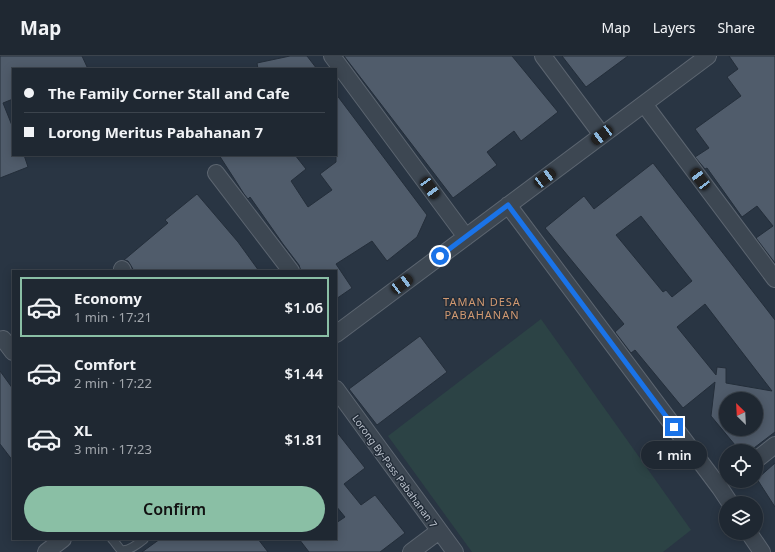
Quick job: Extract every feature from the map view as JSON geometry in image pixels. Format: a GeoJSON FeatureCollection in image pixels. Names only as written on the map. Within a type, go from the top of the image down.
{"type":"FeatureCollection","features":[{"type":"Feature","properties":{"kind":"street"},"geometry":{"type":"LineString","coordinates":[[332,56],[466,237]]}},
{"type":"Feature","properties":{"kind":"street"},"geometry":{"type":"LineString","coordinates":[[543,56],[602,135]]}},
{"type":"Feature","properties":{"kind":"street"},"geometry":{"type":"LineString","coordinates":[[337,332],[708,56]]}},
{"type":"Feature","properties":{"kind":"street"},"geometry":{"type":"LineString","coordinates":[[644,104],[775,279]]}},
{"type":"Feature","properties":{"kind":"street"},"geometry":{"type":"LineString","coordinates":[[216,173],[290,270]]}},
{"type":"Feature","properties":{"kind":"street"},"geometry":{"type":"LineString","coordinates":[[508,205],[719,477]]}},
{"type":"Feature","properties":{"kind":"street"},"geometry":{"type":"LineString","coordinates":[[3,339],[12,351]]}},
{"type":"Feature","properties":{"kind":"street","name":"Lorong By-Pass Pabahanan 7"},"geometry":{"type":"LineString","coordinates":[[337,391],[455,552]]}},
{"type":"Feature","properties":{"kind":"street"},"geometry":{"type":"LineString","coordinates":[[763,454],[775,445]]}},
{"type":"Feature","properties":{"kind":"street"},"geometry":{"type":"LineString","coordinates":[[411,552],[439,531]]}},
{"type":"Feature","properties":{"kind":"street"},"geometry":{"type":"LineString","coordinates":[[46,552],[62,540]]}},
{"type":"Feature","properties":{"kind":"street"},"geometry":{"type":"LineString","coordinates":[[753,540],[761,552]]}},
{"type":"Feature","properties":{"kind":"lane"},"geometry":{"type":"LineString","coordinates":[[113,540],[124,552],[129,551],[143,540]]}},
{"type":"Feature","properties":{"kind":"green space"},"geometry":{"type":"Polygon","coordinates":[[[541,319],[691,530],[663,552],[472,552],[388,436],[541,319]]]}},
{"type":"Feature","properties":{"kind":"building"},"geometry":{"type":"Polygon","coordinates":[[[0,56],[82,56],[88,68],[12,68],[12,99],[3,103],[12,126],[12,156],[24,156],[28,167],[0,178],[0,56]]]}},
{"type":"Feature","properties":{"kind":"building"},"geometry":{"type":"Polygon","coordinates":[[[290,56],[307,56],[316,68],[258,68],[257,63],[290,56]]]}},
{"type":"Feature","properties":{"kind":"building"},"geometry":{"type":"Polygon","coordinates":[[[344,56],[512,56],[558,112],[521,141],[514,131],[487,152],[497,165],[453,198],[344,56]]]}},
{"type":"Feature","properties":{"kind":"building"},"geometry":{"type":"Polygon","coordinates":[[[562,56],[628,56],[586,87],[562,56]]]}},
{"type":"Feature","properties":{"kind":"building"},"geometry":{"type":"Polygon","coordinates":[[[729,56],[775,56],[775,263],[756,238],[773,226],[757,206],[742,217],[707,168],[705,169],[695,157],[709,148],[695,129],[741,96],[727,77],[738,69],[729,56]]]}},
{"type":"Feature","properties":{"kind":"building"},"geometry":{"type":"Polygon","coordinates":[[[337,95],[427,215],[417,237],[387,261],[372,241],[336,264],[352,288],[337,298],[337,270],[301,270],[299,265],[250,197],[248,199],[244,194],[220,156],[296,156],[306,169],[291,181],[308,207],[332,190],[320,174],[336,162],[337,95]]]}},
{"type":"Feature","properties":{"kind":"building"},"geometry":{"type":"Polygon","coordinates":[[[653,163],[775,320],[775,432],[759,444],[734,444],[728,436],[763,436],[763,392],[719,392],[719,426],[711,416],[715,382],[683,408],[635,350],[631,353],[615,332],[624,324],[545,228],[584,196],[594,209],[653,163]],[[641,216],[616,235],[663,292],[666,290],[672,297],[692,281],[641,216]],[[705,304],[677,327],[716,375],[717,367],[726,368],[726,383],[772,391],[705,304]]]}},
{"type":"Feature","properties":{"kind":"building"},"geometry":{"type":"Polygon","coordinates":[[[197,194],[238,242],[258,270],[133,270],[128,261],[124,260],[168,223],[165,220],[197,194]]]}},
{"type":"Feature","properties":{"kind":"building"},"geometry":{"type":"Polygon","coordinates":[[[420,336],[447,372],[377,425],[349,389],[420,336]]]}},
{"type":"Feature","properties":{"kind":"building"},"geometry":{"type":"Polygon","coordinates":[[[0,371],[12,388],[12,460],[0,444],[0,371]]]}},
{"type":"Feature","properties":{"kind":"building"},"geometry":{"type":"Polygon","coordinates":[[[337,432],[365,468],[344,484],[361,505],[375,495],[405,533],[380,552],[309,552],[300,540],[337,540],[337,522],[345,517],[337,507],[337,432]]]}},
{"type":"Feature","properties":{"kind":"building"},"geometry":{"type":"Polygon","coordinates":[[[775,463],[775,507],[763,488],[763,474],[775,463]]]}},
{"type":"Feature","properties":{"kind":"building"},"geometry":{"type":"Polygon","coordinates":[[[159,540],[259,540],[268,552],[142,552],[159,540]]]}},
{"type":"Feature","properties":{"kind":"district","name":"TAMAN DESA PABAHANAN"},"geometry":{"type":"Point","coordinates":[482,308]}},
{"type":"Feature","properties":{"kind":"route"},"geometry":{"type":"LineString","coordinates":[[440,256],[508,205],[674,427]]}}]}
